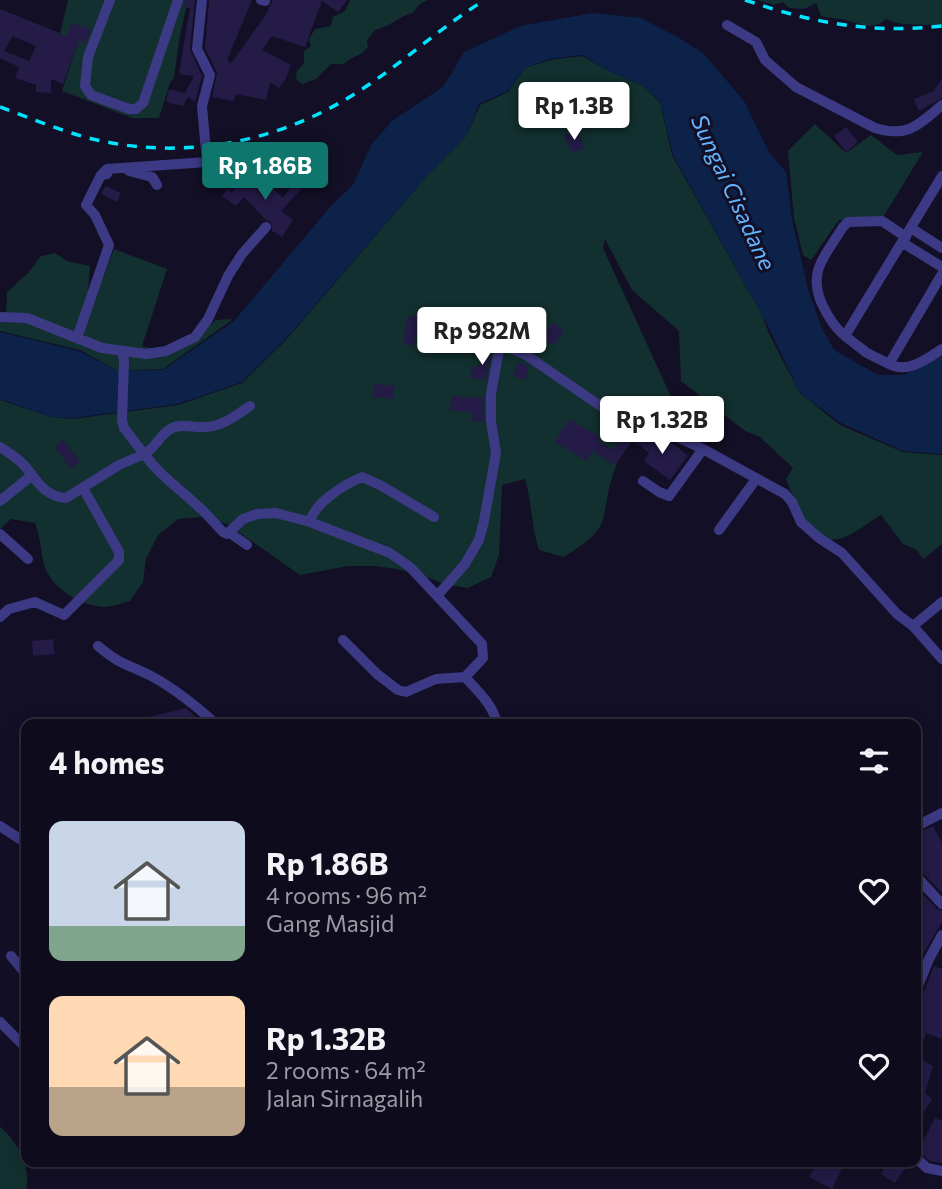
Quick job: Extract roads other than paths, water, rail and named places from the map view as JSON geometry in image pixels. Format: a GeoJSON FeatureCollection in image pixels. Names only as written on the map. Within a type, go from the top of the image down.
{"type":"FeatureCollection","features":[{"type":"Feature","properties":{"kind":"street"},"geometry":{"type":"LineString","coordinates":[[110,0],[88,57],[85,86],[91,95],[129,109],[135,109],[143,103],[178,0]]}},
{"type":"Feature","properties":{"kind":"street"},"geometry":{"type":"LineString","coordinates":[[77,338],[109,245],[101,225],[86,205],[101,175],[107,169],[207,162],[202,106],[210,75],[197,49],[202,0]]}},
{"type":"Feature","properties":{"kind":"street"},"geometry":{"type":"LineString","coordinates":[[727,25],[756,42],[765,60],[796,87],[875,128],[887,132],[910,130],[942,105]]}},
{"type":"Feature","properties":{"kind":"street"},"geometry":{"type":"LineString","coordinates":[[101,175],[133,170],[152,177],[158,185]]}},
{"type":"Feature","properties":{"kind":"street"},"geometry":{"type":"LineString","coordinates":[[845,337],[942,176]]}},
{"type":"Feature","properties":{"kind":"street"},"geometry":{"type":"LineString","coordinates":[[942,267],[907,236],[882,221],[848,222],[817,272],[815,281],[824,309],[834,327],[867,354],[905,368],[925,361],[942,349]]}},
{"type":"Feature","properties":{"kind":"street"},"geometry":{"type":"LineString","coordinates":[[0,317],[27,318],[123,356],[166,351],[195,337],[208,319],[228,276],[242,254],[267,227]]}},
{"type":"Feature","properties":{"kind":"street"},"geometry":{"type":"LineString","coordinates":[[907,236],[942,248]]}},
{"type":"Feature","properties":{"kind":"street"},"geometry":{"type":"LineString","coordinates":[[889,364],[942,274]]}},
{"type":"Feature","properties":{"kind":"street"},"geometry":{"type":"LineString","coordinates":[[437,596],[465,564],[479,540],[484,521],[496,453],[491,421],[491,394],[500,344],[526,355],[615,416],[660,429],[785,494],[792,502],[801,522],[842,553],[897,614],[914,626],[942,659]]}},
{"type":"Feature","properties":{"kind":"street"},"geometry":{"type":"LineString","coordinates":[[123,356],[124,428],[177,490],[227,534]]}},
{"type":"Feature","properties":{"kind":"street"},"geometry":{"type":"LineString","coordinates":[[0,447],[25,466],[45,492],[66,498],[118,465],[156,447],[170,429],[180,425],[215,426],[250,406]]}},
{"type":"Feature","properties":{"kind":"street"},"geometry":{"type":"LineString","coordinates":[[643,481],[669,496],[703,449]]}},
{"type":"Feature","properties":{"kind":"street"},"geometry":{"type":"LineString","coordinates":[[0,501],[31,476]]}},
{"type":"Feature","properties":{"kind":"street"},"geometry":{"type":"LineString","coordinates":[[310,522],[320,506],[345,486],[362,477],[434,517]]}},
{"type":"Feature","properties":{"kind":"street"},"geometry":{"type":"LineString","coordinates":[[719,530],[756,479]]}},
{"type":"Feature","properties":{"kind":"street"},"geometry":{"type":"LineString","coordinates":[[0,617],[9,609],[35,602],[64,615],[118,560],[119,552],[83,488]]}},
{"type":"Feature","properties":{"kind":"street"},"geometry":{"type":"LineString","coordinates":[[227,534],[243,519],[257,514],[276,513],[310,522],[390,553],[410,567],[482,643],[483,658],[465,677],[436,679],[406,692],[398,690],[377,674],[343,640]]}},
{"type":"Feature","properties":{"kind":"street"},"geometry":{"type":"LineString","coordinates":[[227,534],[231,531],[247,545]]}},
{"type":"Feature","properties":{"kind":"street"},"geometry":{"type":"LineString","coordinates":[[0,534],[29,559]]}},
{"type":"Feature","properties":{"kind":"street"},"geometry":{"type":"LineString","coordinates":[[914,626],[942,602]]}},
{"type":"Feature","properties":{"kind":"street"},"geometry":{"type":"LineString","coordinates":[[98,646],[119,663],[146,673],[195,705],[210,719]]}},
{"type":"Feature","properties":{"kind":"street"},"geometry":{"type":"LineString","coordinates":[[465,677],[483,698],[495,719]]}},
{"type":"Feature","properties":{"kind":"street"},"geometry":{"type":"LineString","coordinates":[[921,824],[942,813]]}},
{"type":"Feature","properties":{"kind":"street"},"geometry":{"type":"LineString","coordinates":[[0,826],[21,840]]}},
{"type":"Feature","properties":{"kind":"street"},"geometry":{"type":"LineString","coordinates":[[921,881],[942,904]]}},
{"type":"Feature","properties":{"kind":"street"},"geometry":{"type":"LineString","coordinates":[[921,978],[942,935]]}},
{"type":"Feature","properties":{"kind":"street"},"geometry":{"type":"LineString","coordinates":[[11,956],[21,967]]}},
{"type":"Feature","properties":{"kind":"street"},"geometry":{"type":"LineString","coordinates":[[0,1022],[21,1040]]}},
{"type":"Feature","properties":{"kind":"street"},"geometry":{"type":"LineString","coordinates":[[921,1162],[927,1168],[942,1171]]}},
{"type":"Feature","properties":{"kind":"water","name":"Sungai Cisadane"},"geometry":{"type":"Polygon","coordinates":[[[593,13],[641,18],[681,39],[703,53],[744,101],[769,152],[786,172],[792,219],[808,289],[821,326],[834,350],[878,375],[904,375],[942,356],[942,454],[903,451],[841,423],[800,393],[768,326],[673,155],[660,101],[642,85],[613,73],[582,55],[549,59],[525,68],[508,91],[479,104],[466,136],[426,177],[284,341],[242,382],[178,404],[73,418],[51,417],[0,399],[0,332],[79,351],[118,371],[163,370],[234,321],[331,206],[353,185],[371,145],[393,120],[443,87],[464,52],[520,26],[593,13]]]}},
{"type":"Feature","properties":{"kind":"railway"},"geometry":{"type":"LineString","coordinates":[[0,107],[74,134],[120,144],[155,148],[225,144],[260,136],[325,111],[373,82],[485,0]]}},
{"type":"Feature","properties":{"kind":"railway"},"geometry":{"type":"LineString","coordinates":[[745,0],[794,15],[842,25],[891,29],[942,26]]}}]}
